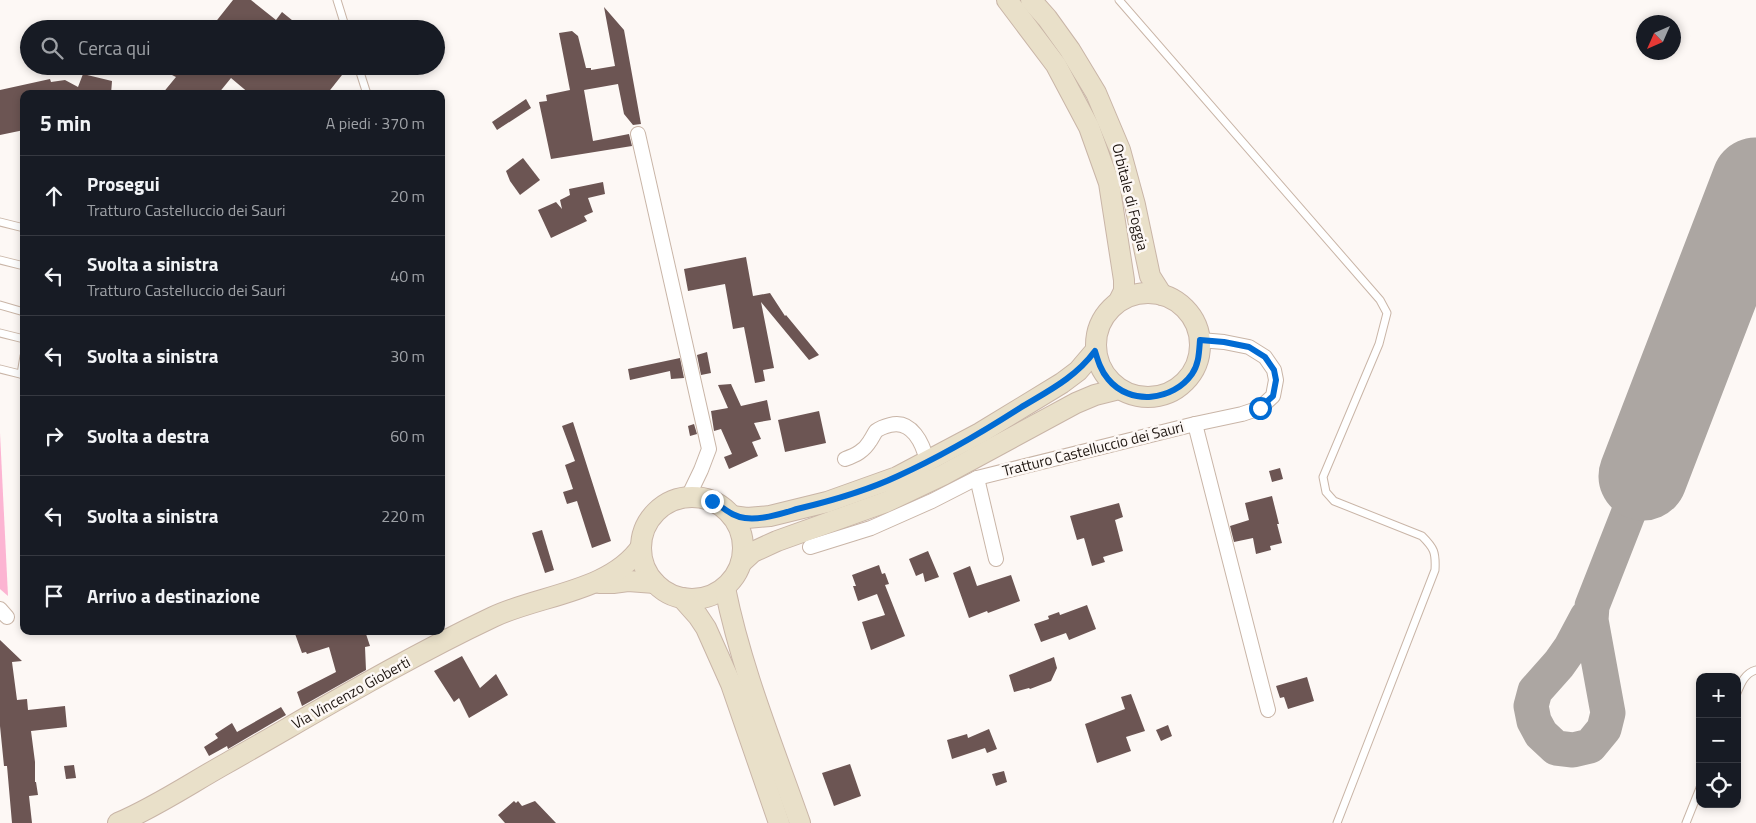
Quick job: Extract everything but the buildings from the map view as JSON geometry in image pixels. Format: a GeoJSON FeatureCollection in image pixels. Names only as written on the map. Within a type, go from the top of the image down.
{"type":"FeatureCollection","features":[{"type":"Feature","properties":{"kind":"main road","name":"Orbitale di Foggia"},"geometry":{"type":"LineString","coordinates":[[1006,0],[1056,65],[1089,127],[1109,183],[1124,280],[1124,291],[1119,301]]}},
{"type":"Feature","properties":{"kind":"main road","name":"Orbitale di Foggia"},"geometry":{"type":"LineString","coordinates":[[1031,0],[1047,18],[1070,50],[1096,93],[1120,150],[1135,205],[1150,276],[1162,295]]}},
{"type":"Feature","properties":{"kind":"main road"},"geometry":{"type":"LineString","coordinates":[[1140,294],[1162,295],[1176,301],[1188,312],[1196,325],[1200,340],[1199,357],[1193,372],[1182,385],[1167,394],[1151,398],[1134,396],[1119,389],[1108,380],[1100,368],[1095,351],[1095,339],[1100,324],[1108,311],[1119,301],[1140,294]]}},
{"type":"Feature","properties":{"kind":"main road"},"geometry":{"type":"LineString","coordinates":[[732,516],[747,518],[770,516],[827,502],[897,476],[980,434],[1062,384],[1078,371],[1095,351]]}},
{"type":"Feature","properties":{"kind":"main road"},"geometry":{"type":"LineString","coordinates":[[741,563],[753,552],[777,540],[886,502],[943,475],[1076,403],[1095,395],[1119,389]]}},
{"type":"Feature","properties":{"kind":"main road"},"geometry":{"type":"LineString","coordinates":[[688,497],[712,501],[723,507],[732,516],[742,538],[743,551],[741,563],[735,576],[724,588],[712,596],[697,599],[682,598],[667,593],[655,583],[644,566],[641,547],[646,525],[656,511],[675,500],[688,497]]}},
{"type":"Feature","properties":{"kind":"main road","name":"Via Vincenzo Gioberti"},"geometry":{"type":"LineString","coordinates":[[118,823],[410,660],[494,616],[525,604],[594,583],[627,563],[641,547]]}},
{"type":"Feature","properties":{"kind":"main road","name":"Via Vincenzo Gioberti"},"geometry":{"type":"LineString","coordinates":[[594,583],[613,583],[628,580],[655,583]]}},
{"type":"Feature","properties":{"kind":"main road"},"geometry":{"type":"LineString","coordinates":[[724,588],[742,658],[800,823]]}},
{"type":"Feature","properties":{"kind":"main road"},"geometry":{"type":"LineString","coordinates":[[682,598],[706,628],[730,684],[779,823]]}},
{"type":"Feature","properties":{"kind":"street"},"geometry":{"type":"LineString","coordinates":[[638,134],[709,449],[688,497]]}},
{"type":"Feature","properties":{"kind":"street","name":"Tratturo Castelluccio dei Sauri"},"geometry":{"type":"LineString","coordinates":[[810,547],[871,528],[932,501],[977,478],[1242,414],[1260,408],[1273,396],[1276,380],[1274,370],[1265,357],[1249,347],[1200,340]]}},
{"type":"Feature","properties":{"kind":"street"},"geometry":{"type":"LineString","coordinates":[[846,458],[864,450],[876,431],[884,426],[895,424],[908,427],[918,437],[927,461]]}},
{"type":"Feature","properties":{"kind":"street"},"geometry":{"type":"LineString","coordinates":[[1195,424],[1268,710]]}},
{"type":"Feature","properties":{"kind":"street"},"geometry":{"type":"LineString","coordinates":[[977,478],[996,559]]}},
{"type":"Feature","properties":{"kind":"lane"},"geometry":{"type":"LineString","coordinates":[[337,0],[343,20]]}},
{"type":"Feature","properties":{"kind":"lane"},"geometry":{"type":"LineString","coordinates":[[1119,0],[1380,300],[1387,313],[1379,344],[1324,477],[1326,492],[1334,501],[1422,536],[1432,546],[1436,557],[1435,570],[1337,823]]}},
{"type":"Feature","properties":{"kind":"lane"},"geometry":{"type":"LineString","coordinates":[[361,75],[366,90]]}},
{"type":"Feature","properties":{"kind":"lane"},"geometry":{"type":"LineString","coordinates":[[0,222],[20,227]]}},
{"type":"Feature","properties":{"kind":"lane"},"geometry":{"type":"LineString","coordinates":[[0,260],[20,265]]}},
{"type":"Feature","properties":{"kind":"lane"},"geometry":{"type":"LineString","coordinates":[[0,305],[20,311]]}},
{"type":"Feature","properties":{"kind":"lane"},"geometry":{"type":"LineString","coordinates":[[0,333],[20,338]]}},
{"type":"Feature","properties":{"kind":"lane"},"geometry":{"type":"LineString","coordinates":[[0,369],[20,374]]}},
{"type":"Feature","properties":{"kind":"lane"},"geometry":{"type":"LineString","coordinates":[[1741,682],[1752,671],[1756,670]]}},
{"type":"Feature","properties":{"kind":"lane"},"geometry":{"type":"LineString","coordinates":[[1686,823],[1696,798]]}},
{"type":"Feature","properties":{"kind":"shaded area"},"geometry":{"type":"Polygon","coordinates":[[[0,433],[8,596],[0,589],[0,433]]]}},
{"type":"Feature","properties":{"kind":"taxiway"},"geometry":{"type":"LineString","coordinates":[[1587,617],[1571,647],[1535,691],[1531,706],[1534,721],[1541,734],[1556,748],[1573,750],[1590,746],[1604,729],[1608,713],[1591,620],[1592,606],[1643,476]]}},
{"type":"Feature","properties":{"kind":"runway"},"geometry":{"type":"LineString","coordinates":[[1643,476],[1756,182]]}},
{"type":"Feature","properties":{"kind":"route"},"geometry":{"type":"LineString","coordinates":[[712,501],[723,507],[732,516],[747,518],[770,516],[827,502],[897,476],[980,434],[1062,384],[1087,362],[1095,351],[1100,368],[1108,380],[1119,389],[1134,396],[1151,398],[1167,394],[1182,385],[1193,372],[1199,357],[1200,340],[1249,347],[1265,357],[1274,370],[1276,380],[1273,396],[1260,408]]}}]}
